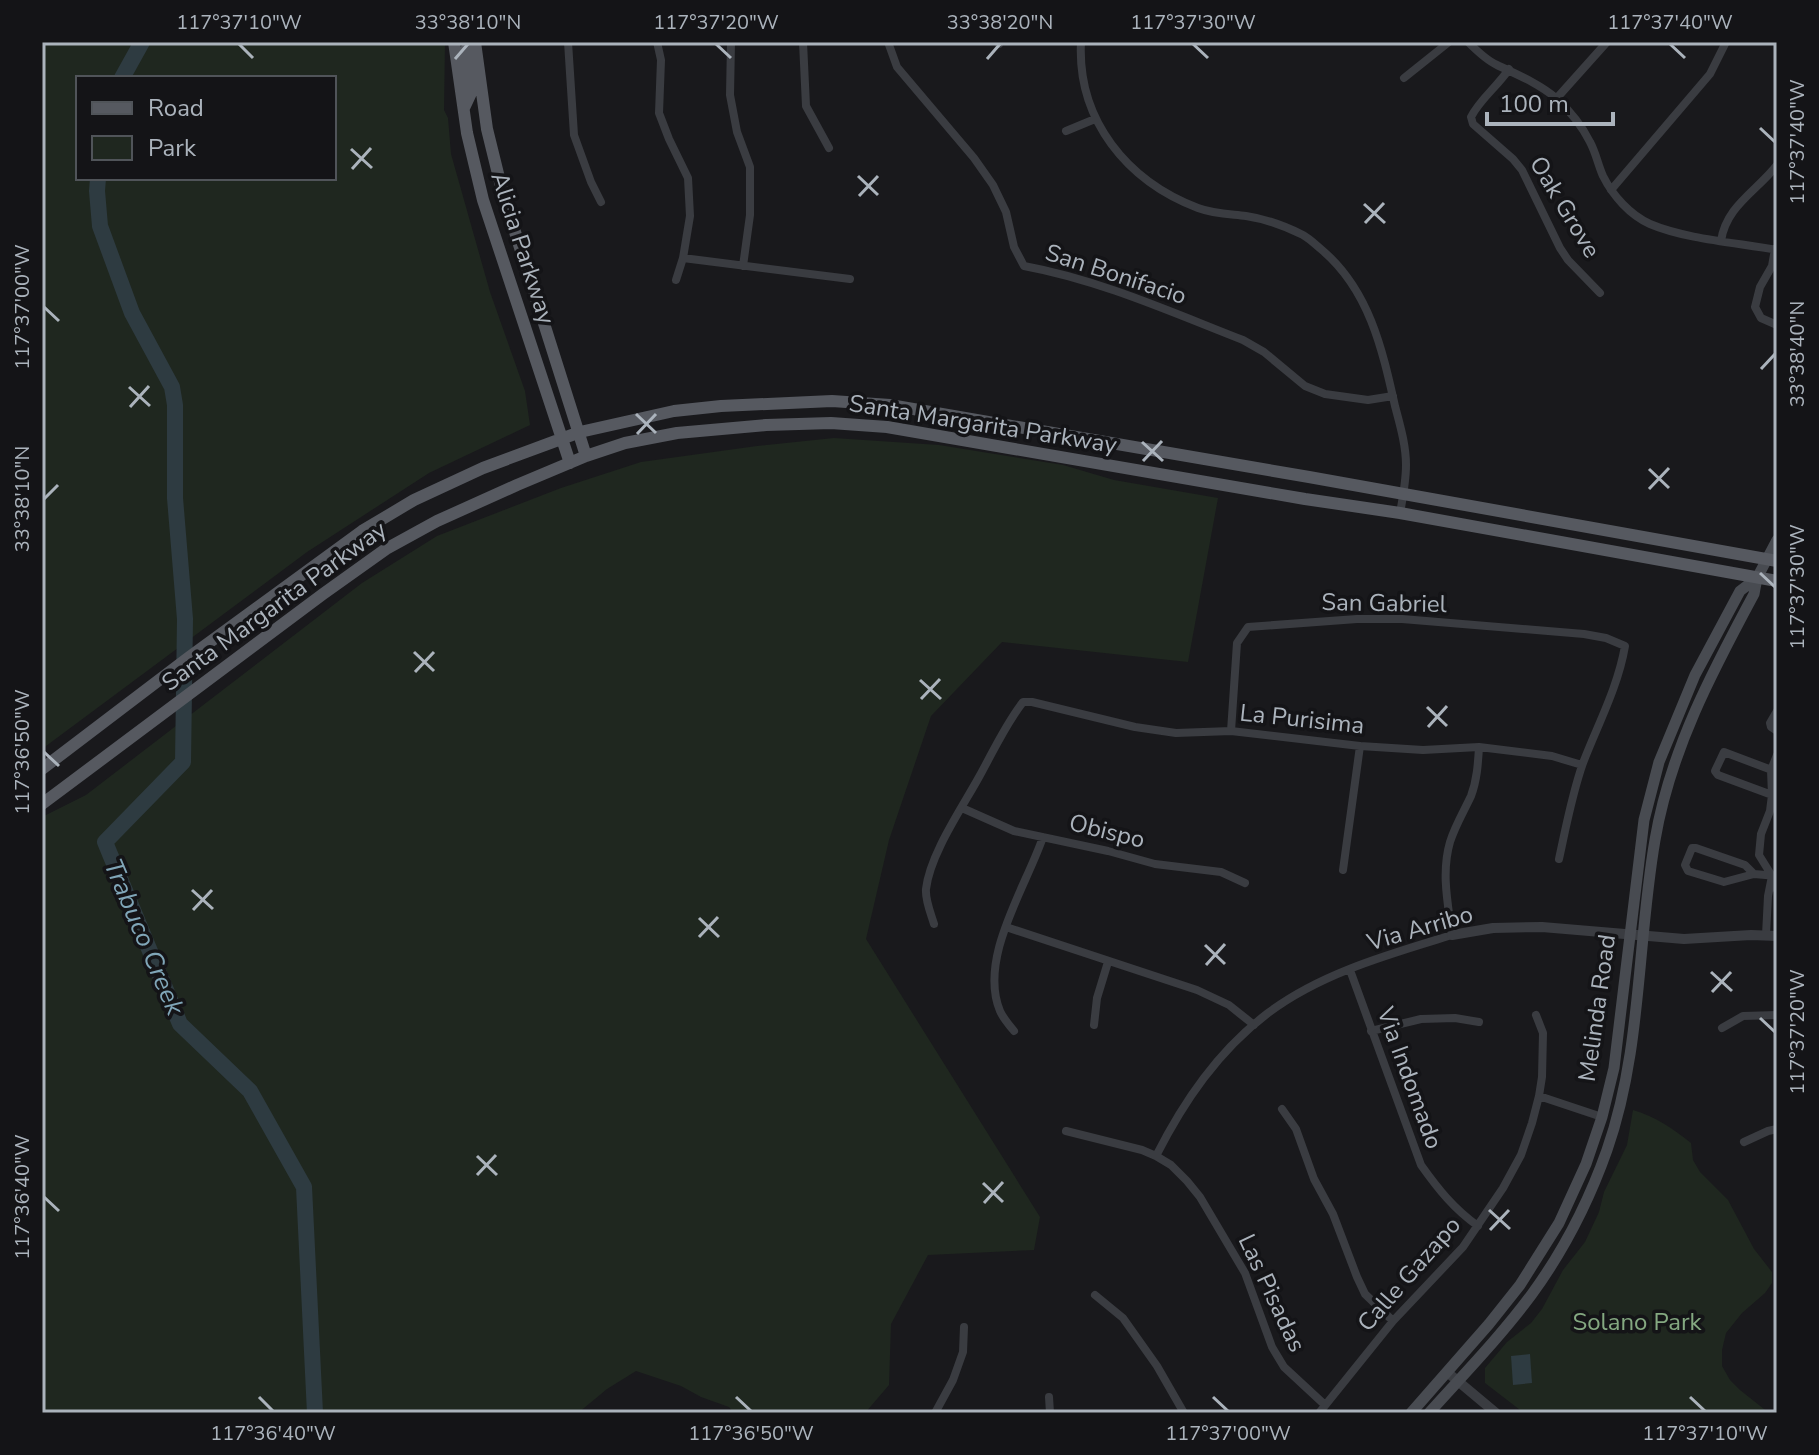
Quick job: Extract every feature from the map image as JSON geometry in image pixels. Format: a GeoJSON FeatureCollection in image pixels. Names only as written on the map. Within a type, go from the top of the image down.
{"type":"FeatureCollection","features":[{"type":"Feature","properties":{"kind":"main road","name":"Alicia Parkway"},"geometry":{"type":"LineString","coordinates":[[454,42],[470,148],[483,200],[570,463]]}},
{"type":"Feature","properties":{"kind":"main road","name":"Alicia Parkway"},"geometry":{"type":"LineString","coordinates":[[473,42],[487,129],[503,194],[586,456]]}},
{"type":"Feature","properties":{"kind":"main road"},"geometry":{"type":"LineString","coordinates":[[464,110],[472,91],[466,50],[473,42]]}},
{"type":"Feature","properties":{"kind":"main road","name":"Santa Margarita Parkway"},"geometry":{"type":"LineString","coordinates":[[42,768],[305,572],[362,531],[414,500],[483,468],[580,432],[674,411],[832,401],[890,405],[1772,560]]}},
{"type":"Feature","properties":{"kind":"main road","name":"Santa Margarita Parkway"},"geometry":{"type":"LineString","coordinates":[[42,804],[386,549],[437,521],[586,456],[625,443],[677,433],[831,423],[887,427],[1400,513],[1777,581]]}},
{"type":"Feature","properties":{"kind":"main road","name":"Melinda Road"},"geometry":{"type":"LineString","coordinates":[[1411,1413],[1520,1285],[1550,1238],[1577,1186],[1602,1117],[1614,1068],[1644,820],[1659,762],[1702,661],[1740,591],[1757,578],[1772,560],[1777,540]]}},
{"type":"Feature","properties":{"kind":"main road","name":"Melinda Road"},"geometry":{"type":"LineString","coordinates":[[1429,1413],[1515,1315],[1541,1280],[1564,1245],[1594,1185],[1613,1133],[1626,1083],[1655,839],[1673,766],[1697,706],[1754,594],[1757,578]]}},
{"type":"Feature","properties":{"kind":"street"},"geometry":{"type":"LineString","coordinates":[[568,42],[574,135],[601,202]]}},
{"type":"Feature","properties":{"kind":"street"},"geometry":{"type":"LineString","coordinates":[[657,42],[661,60],[659,113],[688,178],[690,216],[676,280]]}},
{"type":"Feature","properties":{"kind":"street"},"geometry":{"type":"LineString","coordinates":[[731,42],[730,95],[737,132],[750,167],[750,215],[743,266]]}},
{"type":"Feature","properties":{"kind":"street"},"geometry":{"type":"LineString","coordinates":[[803,42],[806,106],[829,148]]}},
{"type":"Feature","properties":{"kind":"street","name":"San Bonifacio"},"geometry":{"type":"LineString","coordinates":[[888,42],[897,67],[993,185],[1006,212],[1014,247],[1024,266],[1094,283],[1243,340],[1264,352],[1305,386],[1325,394],[1368,400],[1393,396]]}},
{"type":"Feature","properties":{"kind":"street"},"geometry":{"type":"LineString","coordinates":[[1081,42],[1080,61],[1086,94],[1095,119],[1107,140],[1142,176],[1198,208],[1223,215],[1244,215],[1272,221],[1306,237],[1335,261],[1359,293],[1374,324],[1405,452],[1404,495],[1400,513]]}},
{"type":"Feature","properties":{"kind":"street"},"geometry":{"type":"LineString","coordinates":[[1404,78],[1449,42]]}},
{"type":"Feature","properties":{"kind":"street"},"geometry":{"type":"LineString","coordinates":[[1468,42],[1496,65],[1541,87],[1571,114],[1590,142],[1611,190],[1628,209],[1647,223],[1721,241],[1776,249],[1755,307],[1761,318],[1777,325]]}},
{"type":"Feature","properties":{"kind":"street"},"geometry":{"type":"LineString","coordinates":[[1556,99],[1607,42]]}},
{"type":"Feature","properties":{"kind":"street"},"geometry":{"type":"LineString","coordinates":[[1611,190],[1710,74],[1726,42]]}},
{"type":"Feature","properties":{"kind":"street","name":"Oak Grove"},"geometry":{"type":"LineString","coordinates":[[1509,69],[1474,111],[1471,117],[1473,124],[1522,170],[1560,248],[1600,293]]}},
{"type":"Feature","properties":{"kind":"street"},"geometry":{"type":"LineString","coordinates":[[1066,131],[1095,119]]}},
{"type":"Feature","properties":{"kind":"street"},"geometry":{"type":"LineString","coordinates":[[1721,241],[1722,230],[1730,214],[1777,165]]}},
{"type":"Feature","properties":{"kind":"street"},"geometry":{"type":"LineString","coordinates":[[683,258],[850,279]]}},
{"type":"Feature","properties":{"kind":"street","name":"San Gabriel"},"geometry":{"type":"LineString","coordinates":[[1231,731],[1237,643],[1248,627],[1402,619],[1584,634],[1625,646],[1622,667],[1582,765]]}},
{"type":"Feature","properties":{"kind":"street","name":"La Purisima"},"geometry":{"type":"LineString","coordinates":[[962,808],[1023,702],[1176,733],[1231,731],[1423,750],[1479,747],[1552,756],[1582,765]]}},
{"type":"Feature","properties":{"kind":"street"},"geometry":{"type":"LineString","coordinates":[[1777,711],[1770,723],[1777,731]]}},
{"type":"Feature","properties":{"kind":"street"},"geometry":{"type":"LineString","coordinates":[[1343,870],[1360,746]]}},
{"type":"Feature","properties":{"kind":"street"},"geometry":{"type":"LineString","coordinates":[[1452,935],[1445,874],[1447,857],[1451,839],[1472,794],[1478,772],[1479,747]]}},
{"type":"Feature","properties":{"kind":"street"},"geometry":{"type":"LineString","coordinates":[[1772,795],[1718,775],[1715,771],[1724,752],[1774,771]]}},
{"type":"Feature","properties":{"kind":"street"},"geometry":{"type":"LineString","coordinates":[[1777,755],[1770,811],[1761,834],[1759,855],[1775,876],[1777,890]]}},
{"type":"Feature","properties":{"kind":"street"},"geometry":{"type":"LineString","coordinates":[[1559,859],[1582,765]]}},
{"type":"Feature","properties":{"kind":"street"},"geometry":{"type":"LineString","coordinates":[[934,924],[925,892],[930,871],[962,808]]}},
{"type":"Feature","properties":{"kind":"street","name":"Obispo"},"geometry":{"type":"LineString","coordinates":[[962,808],[1014,831],[1155,864],[1221,872],[1245,883]]}},
{"type":"Feature","properties":{"kind":"street"},"geometry":{"type":"LineString","coordinates":[[1014,1031],[1001,1014],[996,999],[993,978],[995,958],[1043,837]]}},
{"type":"Feature","properties":{"kind":"street"},"geometry":{"type":"LineString","coordinates":[[1754,874],[1745,865],[1696,848],[1689,851],[1685,865],[1688,871],[1724,882],[1754,874],[1775,876]]}},
{"type":"Feature","properties":{"kind":"street"},"geometry":{"type":"LineString","coordinates":[[1771,936],[1768,896],[1775,876]]}},
{"type":"Feature","properties":{"kind":"street"},"geometry":{"type":"LineString","coordinates":[[1006,927],[1197,990],[1229,1005],[1254,1025]]}},
{"type":"Feature","properties":{"kind":"street","name":"Via Arribo"},"geometry":{"type":"LineString","coordinates":[[1156,1156],[1191,1094],[1212,1067],[1254,1025],[1311,987],[1400,951],[1452,935],[1493,928],[1542,927],[1684,939],[1771,936]]}},
{"type":"Feature","properties":{"kind":"street"},"geometry":{"type":"LineString","coordinates":[[1094,1025],[1097,998],[1108,962]]}},
{"type":"Feature","properties":{"kind":"street","name":"Via Indomado"},"geometry":{"type":"LineString","coordinates":[[1350,970],[1421,1165],[1459,1213],[1478,1226]]}},
{"type":"Feature","properties":{"kind":"street","name":"Calle Gazapo"},"geometry":{"type":"LineString","coordinates":[[1322,1409],[1393,1321],[1454,1258],[1503,1188],[1521,1155],[1542,1077],[1543,1033],[1536,1015]]}},
{"type":"Feature","properties":{"kind":"street"},"geometry":{"type":"LineString","coordinates":[[1722,1028],[1743,1016],[1777,1015]]}},
{"type":"Feature","properties":{"kind":"street"},"geometry":{"type":"LineString","coordinates":[[1371,1031],[1421,1019],[1455,1018],[1479,1022]]}},
{"type":"Feature","properties":{"kind":"street"},"geometry":{"type":"LineString","coordinates":[[1539,1096],[1602,1117]]}},
{"type":"Feature","properties":{"kind":"street"},"geometry":{"type":"LineString","coordinates":[[1282,1109],[1296,1129],[1314,1179],[1333,1214],[1365,1294],[1393,1321]]}},
{"type":"Feature","properties":{"kind":"street"},"geometry":{"type":"LineString","coordinates":[[1744,1142],[1777,1129]]}},
{"type":"Feature","properties":{"kind":"street","name":"Las Pisadas"},"geometry":{"type":"LineString","coordinates":[[1066,1131],[1142,1150],[1171,1165],[1187,1181],[1200,1197],[1245,1273],[1272,1347],[1284,1367],[1322,1409]]}},
{"type":"Feature","properties":{"kind":"street"},"geometry":{"type":"LineString","coordinates":[[1095,1295],[1123,1318],[1157,1366],[1184,1413]]}},
{"type":"Feature","properties":{"kind":"street"},"geometry":{"type":"LineString","coordinates":[[935,1413],[953,1380],[963,1352],[964,1327]]}},
{"type":"Feature","properties":{"kind":"street"},"geometry":{"type":"LineString","coordinates":[[1447,1372],[1496,1413]]}},
{"type":"Feature","properties":{"kind":"street"},"geometry":{"type":"LineString","coordinates":[[1049,1397],[1050,1413]]}},
{"type":"Feature","properties":{"kind":"green space"},"geometry":{"type":"Polygon","coordinates":[[[42,42],[445,42],[444,110],[448,118],[451,154],[490,292],[525,391],[530,425],[429,473],[307,552],[42,749],[42,42]]]}},
{"type":"Feature","properties":{"kind":"green space"},"geometry":{"type":"Polygon","coordinates":[[[834,438],[939,445],[1063,465],[1114,480],[1218,498],[1188,662],[1002,642],[931,716],[889,840],[866,939],[1040,1217],[1034,1250],[928,1255],[891,1324],[889,1385],[865,1413],[734,1413],[729,1407],[681,1386],[636,1371],[607,1389],[578,1413],[42,1413],[42,817],[86,795],[362,583],[437,536],[561,488],[641,462],[834,438]]]}},
{"type":"Feature","properties":{"kind":"green space","name":"Solano Park"},"geometry":{"type":"Polygon","coordinates":[[[1633,1110],[1664,1124],[1691,1143],[1693,1160],[1700,1172],[1728,1200],[1754,1249],[1772,1272],[1772,1283],[1726,1333],[1722,1350],[1722,1366],[1730,1380],[1769,1413],[1524,1413],[1485,1383],[1485,1368],[1507,1342],[1531,1323],[1563,1270],[1585,1242],[1599,1212],[1604,1192],[1627,1145],[1633,1110]]]}},
{"type":"Feature","properties":{"kind":"shaded area"},"geometry":{"type":"Polygon","coordinates":[[[1530,1354],[1532,1383],[1513,1385],[1511,1356],[1530,1354]]]}},
{"type":"Feature","properties":{"kind":"waterway","name":"Trabuco Creek"},"geometry":{"type":"LineString","coordinates":[[123,76],[142,42]]}},
{"type":"Feature","properties":{"kind":"waterway","name":"Trabuco Creek"},"geometry":{"type":"LineString","coordinates":[[98,180],[100,226],[132,313],[172,387],[175,405],[175,498],[185,619],[183,762],[105,842],[180,1024],[250,1091],[304,1187],[315,1413]]}}]}
